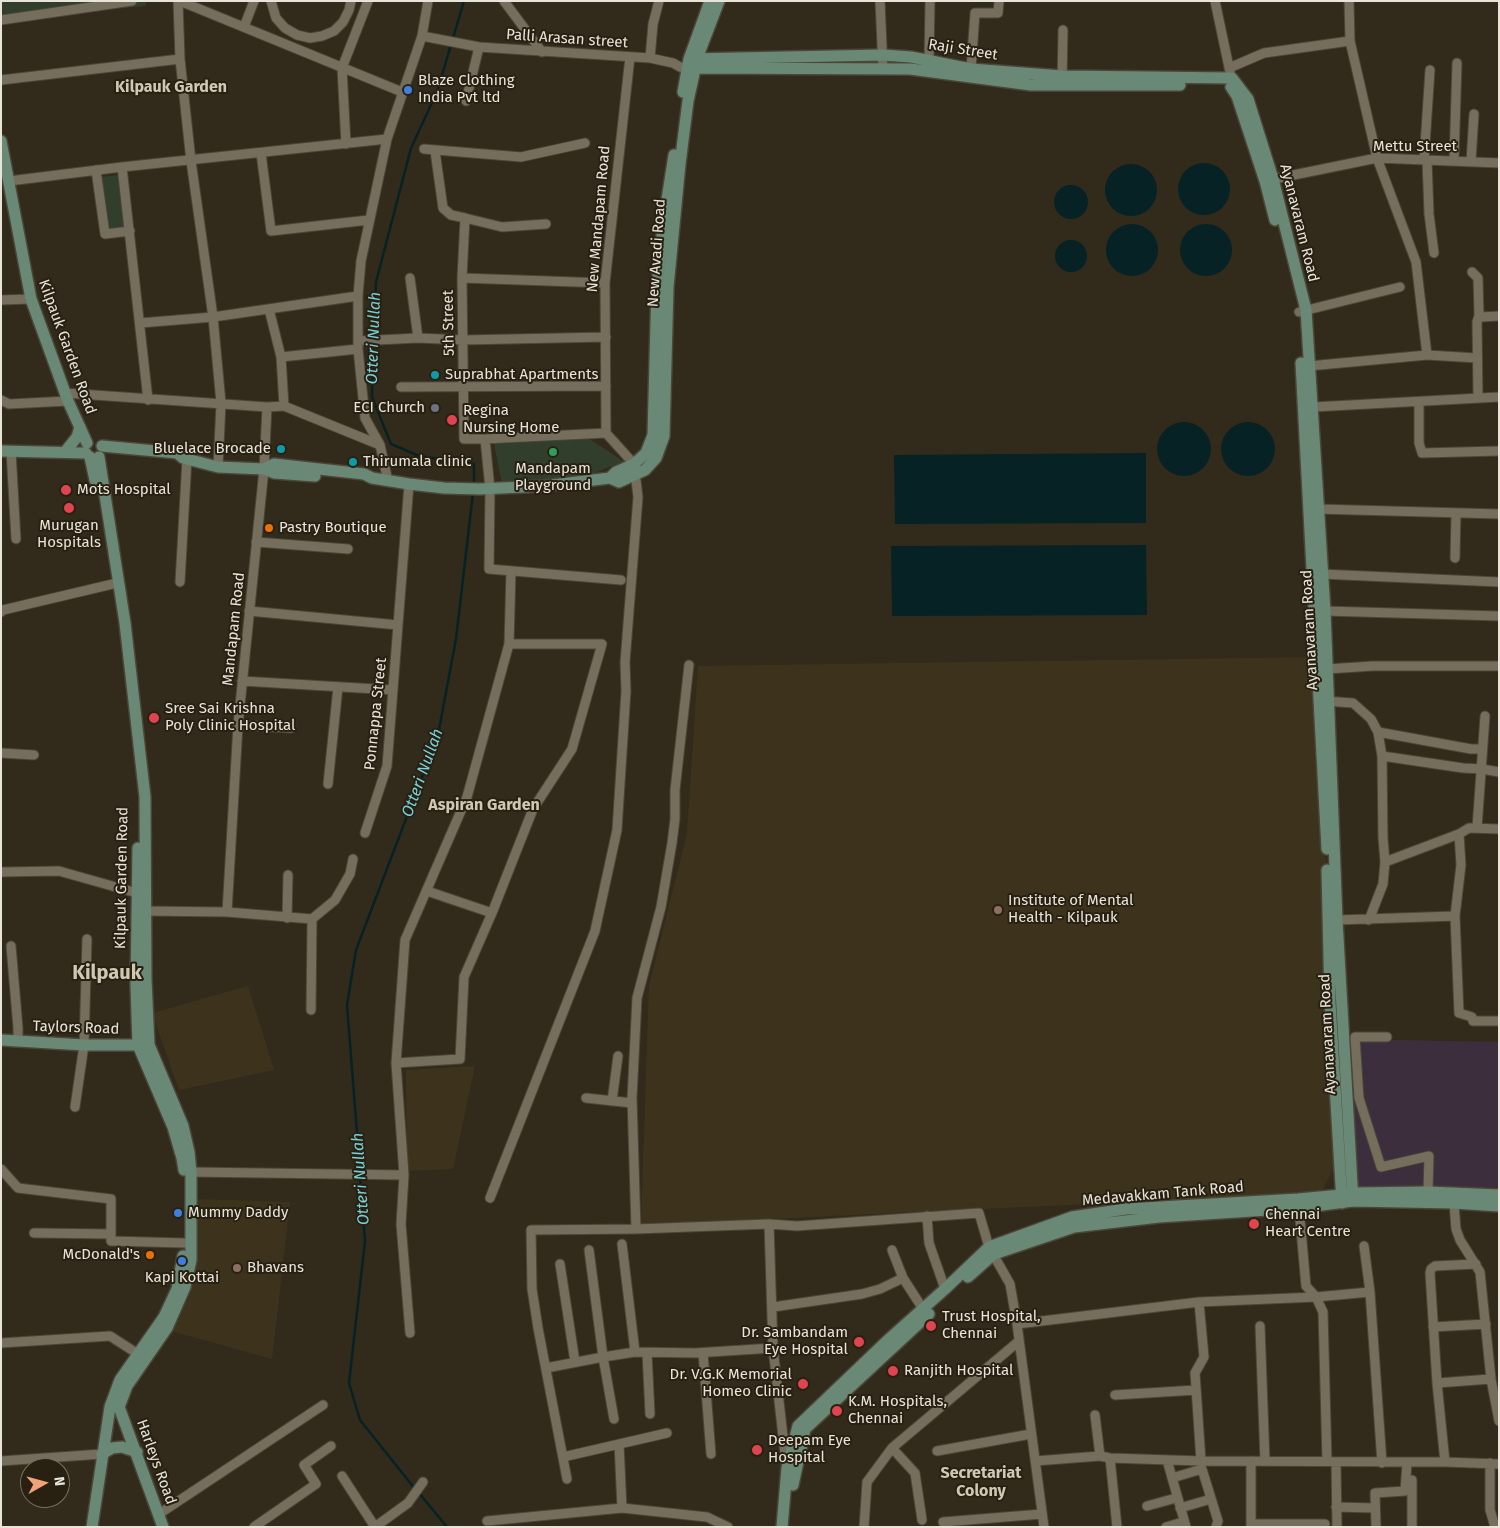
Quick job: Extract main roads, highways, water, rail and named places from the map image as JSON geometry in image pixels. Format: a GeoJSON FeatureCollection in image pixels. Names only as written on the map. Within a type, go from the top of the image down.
{"type":"FeatureCollection","features":[{"type":"Feature","properties":{"kind":"main road","name":"New Avadi Road"},"geometry":{"type":"LineString","coordinates":[[6,451],[65,452],[93,450],[177,453],[185,458],[218,467],[264,469],[274,464],[364,474],[372,478],[409,484],[485,489],[544,486],[610,478],[616,472],[634,470],[646,453],[653,435],[657,286],[663,225],[692,64],[710,1]]}},
{"type":"Feature","properties":{"kind":"main road","name":"New Avadi Road"},"geometry":{"type":"LineString","coordinates":[[692,64],[719,1]]}},
{"type":"Feature","properties":{"kind":"main road","name":"Raji Street"},"geometry":{"type":"LineString","coordinates":[[692,64],[786,63],[883,56],[911,57],[971,69],[1062,81]]}},
{"type":"Feature","properties":{"kind":"main road","name":"Raji Street"},"geometry":{"type":"LineString","coordinates":[[786,63],[910,69],[1031,85],[1062,81],[1230,77]]}},
{"type":"Feature","properties":{"kind":"main road","name":"Ayanavaram Road"},"geometry":{"type":"LineString","coordinates":[[1230,77],[1248,99],[1302,311],[1309,366],[1327,669],[1324,701],[1330,1002],[1347,1198]]}},
{"type":"Feature","properties":{"kind":"main road","name":"Kilpauk Garden Road"},"geometry":{"type":"LineString","coordinates":[[1,141],[31,299],[67,397],[93,450],[114,584],[129,704],[138,799],[136,985],[144,1045],[182,1158],[184,1173],[184,1243],[177,1289],[164,1318],[120,1380],[110,1407],[92,1527]]}},
{"type":"Feature","properties":{"kind":"main road","name":"Ayanavaram Road"},"geometry":{"type":"LineString","coordinates":[[1302,311],[1337,920],[1347,1198]]}},
{"type":"Feature","properties":{"kind":"main road"},"geometry":{"type":"LineString","coordinates":[[65,452],[77,437],[80,426]]}},
{"type":"Feature","properties":{"kind":"main road","name":"Kilpauk Garden Road"},"geometry":{"type":"LineString","coordinates":[[114,584],[125,623],[145,797],[147,1008],[144,1045]]}},
{"type":"Feature","properties":{"kind":"main road","name":"Taylors Road"},"geometry":{"type":"LineString","coordinates":[[1,1040],[84,1045],[144,1045]]}},
{"type":"Feature","properties":{"kind":"main road","name":"Harleys Road"},"geometry":{"type":"LineString","coordinates":[[144,1045],[182,1126],[189,1152],[191,1172],[190,1260],[185,1287],[167,1328],[127,1386],[119,1407],[164,1527]]}},
{"type":"Feature","properties":{"kind":"main road","name":"Medavakkam Tank Road"},"geometry":{"type":"LineString","coordinates":[[782,1527],[787,1468],[798,1426],[889,1339],[992,1250],[1072,1217],[1126,1209],[1428,1192],[1499,1195]]}},
{"type":"Feature","properties":{"kind":"main road","name":"Medavakkam Tank Road"},"geometry":{"type":"LineString","coordinates":[[789,1527],[793,1476],[805,1429],[992,1250],[1074,1227],[1159,1217],[1299,1208],[1347,1198],[1499,1206]]}},
{"type":"Feature","properties":{"kind":"main road"},"geometry":{"type":"LineString","coordinates":[[102,1454],[112,1448],[122,1447],[137,1452]]}},
{"type":"Feature","properties":{"kind":"water"},"geometry":{"type":"Polygon","coordinates":[[[1204,163],[1214,165],[1222,171],[1228,179],[1230,189],[1228,199],[1222,207],[1214,213],[1204,215],[1194,213],[1186,207],[1180,199],[1178,189],[1180,179],[1186,171],[1194,165],[1204,163]]]}},
{"type":"Feature","properties":{"kind":"water"},"geometry":{"type":"Polygon","coordinates":[[[1131,164],[1141,166],[1149,172],[1155,180],[1157,190],[1155,200],[1149,208],[1141,214],[1131,216],[1121,214],[1113,208],[1107,200],[1105,190],[1107,180],[1113,172],[1121,166],[1131,164]]]}},
{"type":"Feature","properties":{"kind":"water"},"geometry":{"type":"Polygon","coordinates":[[[1071,185],[1078,186],[1083,190],[1087,195],[1087,209],[1083,214],[1078,218],[1071,219],[1064,218],[1059,214],[1055,209],[1054,202],[1055,195],[1059,190],[1064,186],[1071,185]]]}},
{"type":"Feature","properties":{"kind":"water"},"geometry":{"type":"Polygon","coordinates":[[[1132,224],[1142,226],[1150,232],[1156,240],[1158,250],[1156,260],[1150,268],[1142,274],[1132,276],[1122,274],[1114,268],[1108,260],[1106,250],[1108,240],[1114,232],[1122,226],[1132,224]]]}},
{"type":"Feature","properties":{"kind":"water"},"geometry":{"type":"Polygon","coordinates":[[[1206,224],[1216,226],[1224,232],[1230,240],[1232,250],[1230,260],[1224,268],[1216,274],[1206,276],[1196,274],[1188,268],[1182,260],[1180,250],[1182,240],[1188,232],[1196,226],[1206,224]]]}},
{"type":"Feature","properties":{"kind":"water"},"geometry":{"type":"Polygon","coordinates":[[[1071,240],[1083,244],[1087,256],[1083,268],[1071,272],[1059,268],[1055,256],[1059,244],[1071,240]]]}},
{"type":"Feature","properties":{"kind":"water"},"geometry":{"type":"Polygon","coordinates":[[[1184,422],[1194,424],[1203,430],[1209,439],[1211,449],[1209,459],[1203,468],[1194,474],[1184,476],[1174,474],[1165,468],[1159,459],[1157,449],[1159,439],[1165,430],[1174,424],[1184,422]]]}},
{"type":"Feature","properties":{"kind":"water"},"geometry":{"type":"Polygon","coordinates":[[[1243,422],[1253,422],[1263,426],[1271,434],[1275,449],[1271,464],[1263,472],[1253,476],[1243,476],[1233,472],[1225,464],[1221,454],[1221,444],[1225,434],[1233,426],[1243,422]]]}},
{"type":"Feature","properties":{"kind":"water"},"geometry":{"type":"Polygon","coordinates":[[[1146,453],[1146,523],[895,524],[894,455],[1146,453]]]}},
{"type":"Feature","properties":{"kind":"water"},"geometry":{"type":"Polygon","coordinates":[[[1146,545],[1147,615],[892,616],[891,546],[1146,545]]]}},
{"type":"Feature","properties":{"kind":"waterway","name":"Otteri Nullah"},"geometry":{"type":"LineString","coordinates":[[373,338],[376,282],[411,148],[437,92],[464,1]]}},
{"type":"Feature","properties":{"kind":"waterway","name":"Otteri Nullah"},"geometry":{"type":"LineString","coordinates":[[373,343],[372,397],[391,444],[419,456],[474,464],[474,485]]}},
{"type":"Feature","properties":{"kind":"waterway","name":"Otteri Nullah"},"geometry":{"type":"LineString","coordinates":[[360,1171],[347,1005],[356,950],[438,735],[456,639],[473,493]]}},
{"type":"Feature","properties":{"kind":"waterway","name":"Otteri Nullah"},"geometry":{"type":"LineString","coordinates":[[360,1177],[365,1241],[349,1383],[360,1420],[415,1489]]}},
{"type":"Feature","properties":{"kind":"waterway","name":"Otteri Nullah"},"geometry":{"type":"LineString","coordinates":[[419,1493],[447,1527]]}},
{"type":"Feature","properties":{"kind":"place","name":"Blaze Clothing India Pvt ltd"},"geometry":{"type":"Point","coordinates":[408,90]}},
{"type":"Feature","properties":{"kind":"place","name":"Suprabhat Apartments"},"geometry":{"type":"Point","coordinates":[435,375]}},
{"type":"Feature","properties":{"kind":"place","name":"ECI Church"},"geometry":{"type":"Point","coordinates":[435,408]}},
{"type":"Feature","properties":{"kind":"place","name":"Regina Nursing Home"},"geometry":{"type":"Point","coordinates":[452,420]}},
{"type":"Feature","properties":{"kind":"place","name":"Bluelace Brocade"},"geometry":{"type":"Point","coordinates":[281,449]}},
{"type":"Feature","properties":{"kind":"place","name":"Mandapam Playground"},"geometry":{"type":"Point","coordinates":[553,452]}},
{"type":"Feature","properties":{"kind":"place","name":"Thirumala clinic"},"geometry":{"type":"Point","coordinates":[353,462]}},
{"type":"Feature","properties":{"kind":"place","name":"Mots Hospital"},"geometry":{"type":"Point","coordinates":[66,490]}},
{"type":"Feature","properties":{"kind":"place","name":"Murugan Hospitals"},"geometry":{"type":"Point","coordinates":[69,508]}},
{"type":"Feature","properties":{"kind":"place","name":"Pastry Boutique"},"geometry":{"type":"Point","coordinates":[269,528]}},
{"type":"Feature","properties":{"kind":"place","name":"Sree Sai Krishna Poly Clinic Hospital"},"geometry":{"type":"Point","coordinates":[154,718]}},
{"type":"Feature","properties":{"kind":"place","name":"Institute of Mental Health - Kilpauk"},"geometry":{"type":"Point","coordinates":[998,910]}},
{"type":"Feature","properties":{"kind":"place","name":"Mummy Daddy"},"geometry":{"type":"Point","coordinates":[178,1213]}},
{"type":"Feature","properties":{"kind":"place","name":"Chennai Heart Centre"},"geometry":{"type":"Point","coordinates":[1254,1224]}},
{"type":"Feature","properties":{"kind":"place","name":"McDonald's"},"geometry":{"type":"Point","coordinates":[150,1255]}},
{"type":"Feature","properties":{"kind":"place","name":"Kapi Kottai"},"geometry":{"type":"Point","coordinates":[182,1261]}},
{"type":"Feature","properties":{"kind":"place","name":"Bhavans"},"geometry":{"type":"Point","coordinates":[237,1268]}},
{"type":"Feature","properties":{"kind":"place","name":"Trust Hospital, Chennai"},"geometry":{"type":"Point","coordinates":[931,1326]}},
{"type":"Feature","properties":{"kind":"place","name":"Dr. Sambandam Eye Hospital"},"geometry":{"type":"Point","coordinates":[859,1342]}},
{"type":"Feature","properties":{"kind":"place","name":"Ranjith Hospital"},"geometry":{"type":"Point","coordinates":[893,1371]}},
{"type":"Feature","properties":{"kind":"place","name":"Dr. V.G.K Memorial Homeo Clinic"},"geometry":{"type":"Point","coordinates":[803,1384]}},
{"type":"Feature","properties":{"kind":"place","name":"K.M. Hospitals, Chennai"},"geometry":{"type":"Point","coordinates":[837,1411]}},
{"type":"Feature","properties":{"kind":"place","name":"Deepam Eye Hospital"},"geometry":{"type":"Point","coordinates":[757,1450]}},
{"type":"Feature","properties":{"kind":"district","name":"Kilpauk Garden"},"geometry":{"type":"Point","coordinates":[171,88]}},
{"type":"Feature","properties":{"kind":"district","name":"Aspiran Garden"},"geometry":{"type":"Point","coordinates":[484,806]}},
{"type":"Feature","properties":{"kind":"district","name":"Kilpauk"},"geometry":{"type":"Point","coordinates":[107,973]}},
{"type":"Feature","properties":{"kind":"district","name":"Secretariat Colony"},"geometry":{"type":"Point","coordinates":[981,1483]}}]}
